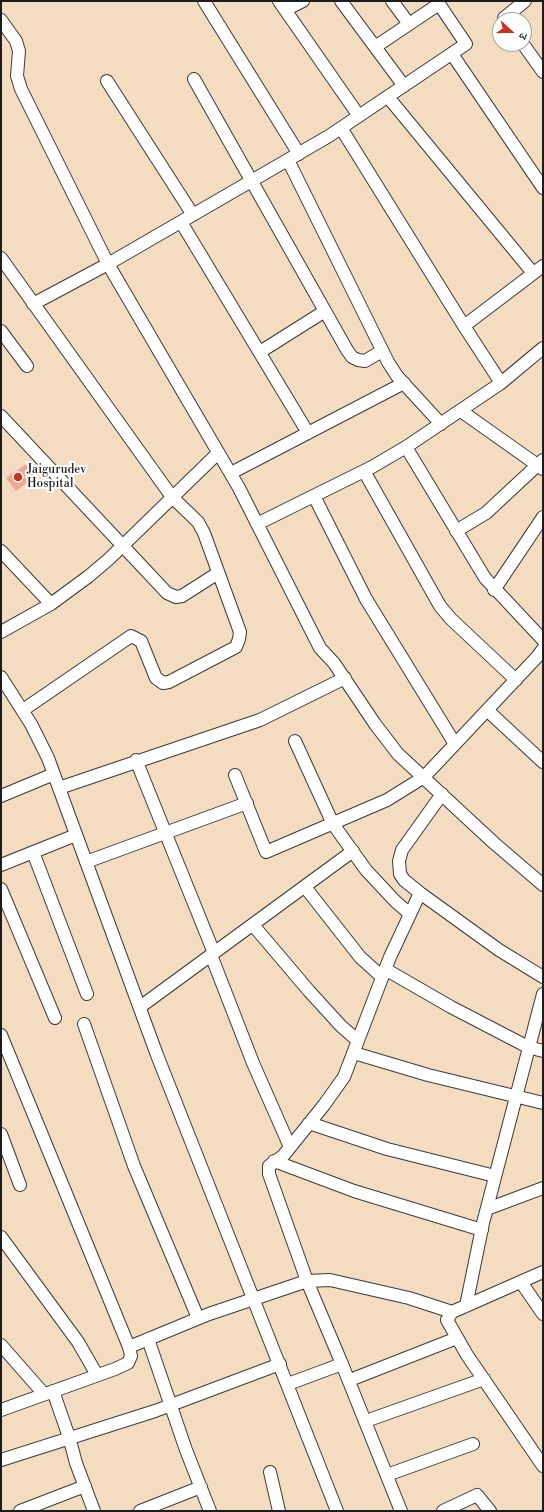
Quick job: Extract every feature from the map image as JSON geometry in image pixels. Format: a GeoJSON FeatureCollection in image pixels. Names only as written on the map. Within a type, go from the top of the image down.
{"type":"FeatureCollection","features":[{"type":"Feature","properties":{"kind":"street"},"geometry":{"type":"LineString","coordinates":[[204,1],[299,154]]}},
{"type":"Feature","properties":{"kind":"street"},"geometry":{"type":"LineString","coordinates":[[303,1],[282,6],[359,116]]}},
{"type":"Feature","properties":{"kind":"street"},"geometry":{"type":"LineString","coordinates":[[341,1],[404,86]]}},
{"type":"Feature","properties":{"kind":"street"},"geometry":{"type":"LineString","coordinates":[[392,1],[409,24]]}},
{"type":"Feature","properties":{"kind":"street"},"geometry":{"type":"LineString","coordinates":[[512,12],[526,1]]}},
{"type":"Feature","properties":{"kind":"street"},"geometry":{"type":"LineString","coordinates":[[33,304],[108,264],[299,154],[341,128],[466,44],[438,2],[376,47]]}},
{"type":"Feature","properties":{"kind":"street"},"geometry":{"type":"LineString","coordinates":[[1,20],[16,41],[19,51],[17,76],[21,89],[108,264],[231,474],[320,648],[334,663],[375,724],[398,754],[494,843],[543,885]]}},
{"type":"Feature","properties":{"kind":"street"},"geometry":{"type":"LineString","coordinates":[[529,52],[543,72]]}},
{"type":"Feature","properties":{"kind":"street"},"geometry":{"type":"LineString","coordinates":[[452,54],[543,188]]}},
{"type":"Feature","properties":{"kind":"street"},"geometry":{"type":"LineString","coordinates":[[194,79],[352,357],[365,361],[382,350]]}},
{"type":"Feature","properties":{"kind":"street"},"geometry":{"type":"LineString","coordinates":[[107,81],[193,215]]}},
{"type":"Feature","properties":{"kind":"street"},"geometry":{"type":"LineString","coordinates":[[388,97],[538,270],[464,326]]}},
{"type":"Feature","properties":{"kind":"street"},"geometry":{"type":"LineString","coordinates":[[341,128],[464,326],[502,383]]}},
{"type":"Feature","properties":{"kind":"street"},"geometry":{"type":"LineString","coordinates":[[288,160],[388,362],[404,383],[441,424]]}},
{"type":"Feature","properties":{"kind":"street"},"geometry":{"type":"LineString","coordinates":[[181,222],[308,433]]}},
{"type":"Feature","properties":{"kind":"street"},"geometry":{"type":"LineString","coordinates":[[1,258],[172,498],[198,522],[204,533],[240,632],[236,647],[169,682],[163,683],[156,678],[141,641],[131,636],[22,710]]}},
{"type":"Feature","properties":{"kind":"street"},"geometry":{"type":"LineString","coordinates":[[260,352],[325,311]]}},
{"type":"Feature","properties":{"kind":"street"},"geometry":{"type":"LineString","coordinates":[[1,331],[27,366]]}},
{"type":"Feature","properties":{"kind":"street"},"geometry":{"type":"LineString","coordinates":[[257,524],[364,471],[406,447],[502,383],[543,348]]}},
{"type":"Feature","properties":{"kind":"street"},"geometry":{"type":"LineString","coordinates":[[231,474],[404,383]]}},
{"type":"Feature","properties":{"kind":"street"},"geometry":{"type":"LineString","coordinates":[[456,531],[486,513],[541,465],[461,411]]}},
{"type":"Feature","properties":{"kind":"street"},"geometry":{"type":"LineString","coordinates":[[1,416],[171,596],[182,596],[218,573]]}},
{"type":"Feature","properties":{"kind":"street"},"geometry":{"type":"LineString","coordinates":[[406,447],[485,578],[494,590],[543,640]]}},
{"type":"Feature","properties":{"kind":"street"},"geometry":{"type":"LineString","coordinates":[[1,632],[51,604],[89,576],[218,453]]}},
{"type":"Feature","properties":{"kind":"street"},"geometry":{"type":"LineString","coordinates":[[364,471],[440,606],[451,619],[516,680]]}},
{"type":"Feature","properties":{"kind":"street"},"geometry":{"type":"LineString","coordinates":[[314,496],[366,599],[455,744]]}},
{"type":"Feature","properties":{"kind":"street"},"geometry":{"type":"LineString","coordinates":[[494,590],[543,517]]}},
{"type":"Feature","properties":{"kind":"street"},"geometry":{"type":"LineString","coordinates":[[1,552],[51,604]]}},
{"type":"Feature","properties":{"kind":"street"},"geometry":{"type":"LineString","coordinates":[[235,775],[266,852],[387,800],[424,777],[516,680],[543,649]]}},
{"type":"Feature","properties":{"kind":"street"},"geometry":{"type":"LineString","coordinates":[[1,678],[38,738],[54,774],[140,1007],[337,1511]]}},
{"type":"Feature","properties":{"kind":"street"},"geometry":{"type":"LineString","coordinates":[[59,788],[136,760],[203,740],[260,720],[345,678]]}},
{"type":"Feature","properties":{"kind":"street"},"geometry":{"type":"LineString","coordinates":[[487,710],[543,762]]}},
{"type":"Feature","properties":{"kind":"street"},"geometry":{"type":"LineString","coordinates":[[296,741],[333,824],[366,870],[396,902],[410,914]]}},
{"type":"Feature","properties":{"kind":"street"},"geometry":{"type":"LineString","coordinates":[[136,760],[213,954],[253,1064],[290,1147]]}},
{"type":"Feature","properties":{"kind":"street"},"geometry":{"type":"LineString","coordinates":[[1,796],[54,774]]}},
{"type":"Feature","properties":{"kind":"street"},"geometry":{"type":"LineString","coordinates":[[442,794],[402,850],[399,861],[400,874],[404,880],[420,893],[499,950],[543,977]]}},
{"type":"Feature","properties":{"kind":"street"},"geometry":{"type":"LineString","coordinates":[[86,862],[247,802]]}},
{"type":"Feature","properties":{"kind":"street"},"geometry":{"type":"LineString","coordinates":[[1,865],[76,835]]}},
{"type":"Feature","properties":{"kind":"street"},"geometry":{"type":"LineString","coordinates":[[140,1007],[353,851]]}},
{"type":"Feature","properties":{"kind":"street"},"geometry":{"type":"LineString","coordinates":[[33,852],[87,994]]}},
{"type":"Feature","properties":{"kind":"street"},"geometry":{"type":"LineString","coordinates":[[305,887],[360,957],[383,973],[528,1047],[543,1051]]}},
{"type":"Feature","properties":{"kind":"street"},"geometry":{"type":"LineString","coordinates":[[1,889],[55,1018]]}},
{"type":"Feature","properties":{"kind":"street"},"geometry":{"type":"LineString","coordinates":[[401,1511],[350,1380],[307,1281],[269,1174],[269,1166],[283,1156],[344,1077],[383,973],[420,893]]}},
{"type":"Feature","properties":{"kind":"street"},"geometry":{"type":"LineString","coordinates":[[253,925],[330,1014],[358,1041]]}},
{"type":"Feature","properties":{"kind":"street"},"geometry":{"type":"LineString","coordinates":[[466,1306],[487,1208],[543,994]]}},
{"type":"Feature","properties":{"kind":"street"},"geometry":{"type":"LineString","coordinates":[[84,1024],[134,1166],[198,1318]]}},
{"type":"Feature","properties":{"kind":"street"},"geometry":{"type":"LineString","coordinates":[[1,1035],[131,1356],[128,1363],[1,1410]]}},
{"type":"Feature","properties":{"kind":"street"},"geometry":{"type":"LineString","coordinates":[[354,1053],[428,1075],[543,1103]]}},
{"type":"Feature","properties":{"kind":"street"},"geometry":{"type":"LineString","coordinates":[[309,1123],[387,1149],[495,1176]]}},
{"type":"Feature","properties":{"kind":"street"},"geometry":{"type":"LineString","coordinates":[[1,1134],[20,1185]]}},
{"type":"Feature","properties":{"kind":"street"},"geometry":{"type":"LineString","coordinates":[[274,1161],[354,1191],[482,1230]]}},
{"type":"Feature","properties":{"kind":"street"},"geometry":{"type":"LineString","coordinates":[[487,1208],[543,1188]]}},
{"type":"Feature","properties":{"kind":"street"},"geometry":{"type":"LineString","coordinates":[[1,1237],[78,1342],[97,1375]]}},
{"type":"Feature","properties":{"kind":"street"},"geometry":{"type":"LineString","coordinates":[[543,1272],[452,1312],[447,1320],[457,1338],[543,1466]]}},
{"type":"Feature","properties":{"kind":"street"},"geometry":{"type":"LineString","coordinates":[[129,1348],[198,1318],[307,1281],[330,1280],[409,1298],[452,1312]]}},
{"type":"Feature","properties":{"kind":"street"},"geometry":{"type":"LineString","coordinates":[[521,1282],[543,1314]]}},
{"type":"Feature","properties":{"kind":"street"},"geometry":{"type":"LineString","coordinates":[[350,1380],[457,1338]]}},
{"type":"Feature","properties":{"kind":"street"},"geometry":{"type":"LineString","coordinates":[[148,1339],[186,1450],[210,1511]]}},
{"type":"Feature","properties":{"kind":"street"},"geometry":{"type":"LineString","coordinates":[[1,1344],[48,1392],[69,1437],[94,1511]]}},
{"type":"Feature","properties":{"kind":"street"},"geometry":{"type":"LineString","coordinates":[[1,1460],[170,1405],[280,1364]]}},
{"type":"Feature","properties":{"kind":"street"},"geometry":{"type":"LineString","coordinates":[[288,1384],[342,1364]]}},
{"type":"Feature","properties":{"kind":"street"},"geometry":{"type":"LineString","coordinates":[[366,1421],[484,1379]]}},
{"type":"Feature","properties":{"kind":"street"},"geometry":{"type":"LineString","coordinates":[[387,1476],[473,1444]]}},
{"type":"Feature","properties":{"kind":"street"},"geometry":{"type":"LineString","coordinates":[[270,1472],[279,1511]]}},
{"type":"Feature","properties":{"kind":"street"},"geometry":{"type":"LineString","coordinates":[[20,1511],[85,1486]]}},
{"type":"Feature","properties":{"kind":"street"},"geometry":{"type":"LineString","coordinates":[[148,1510],[201,1487]]}},
{"type":"Feature","properties":{"kind":"street"},"geometry":{"type":"LineString","coordinates":[[443,1511],[477,1494],[490,1511]]}},
{"type":"Feature","properties":{"kind":"building"},"geometry":{"type":"Polygon","coordinates":[[[29,462],[38,475],[16,491],[6,478],[29,462]]]}},
{"type":"Feature","properties":{"kind":"place","name":"Jaigurudev Hospital"},"geometry":{"type":"Point","coordinates":[18,477]}}]}
